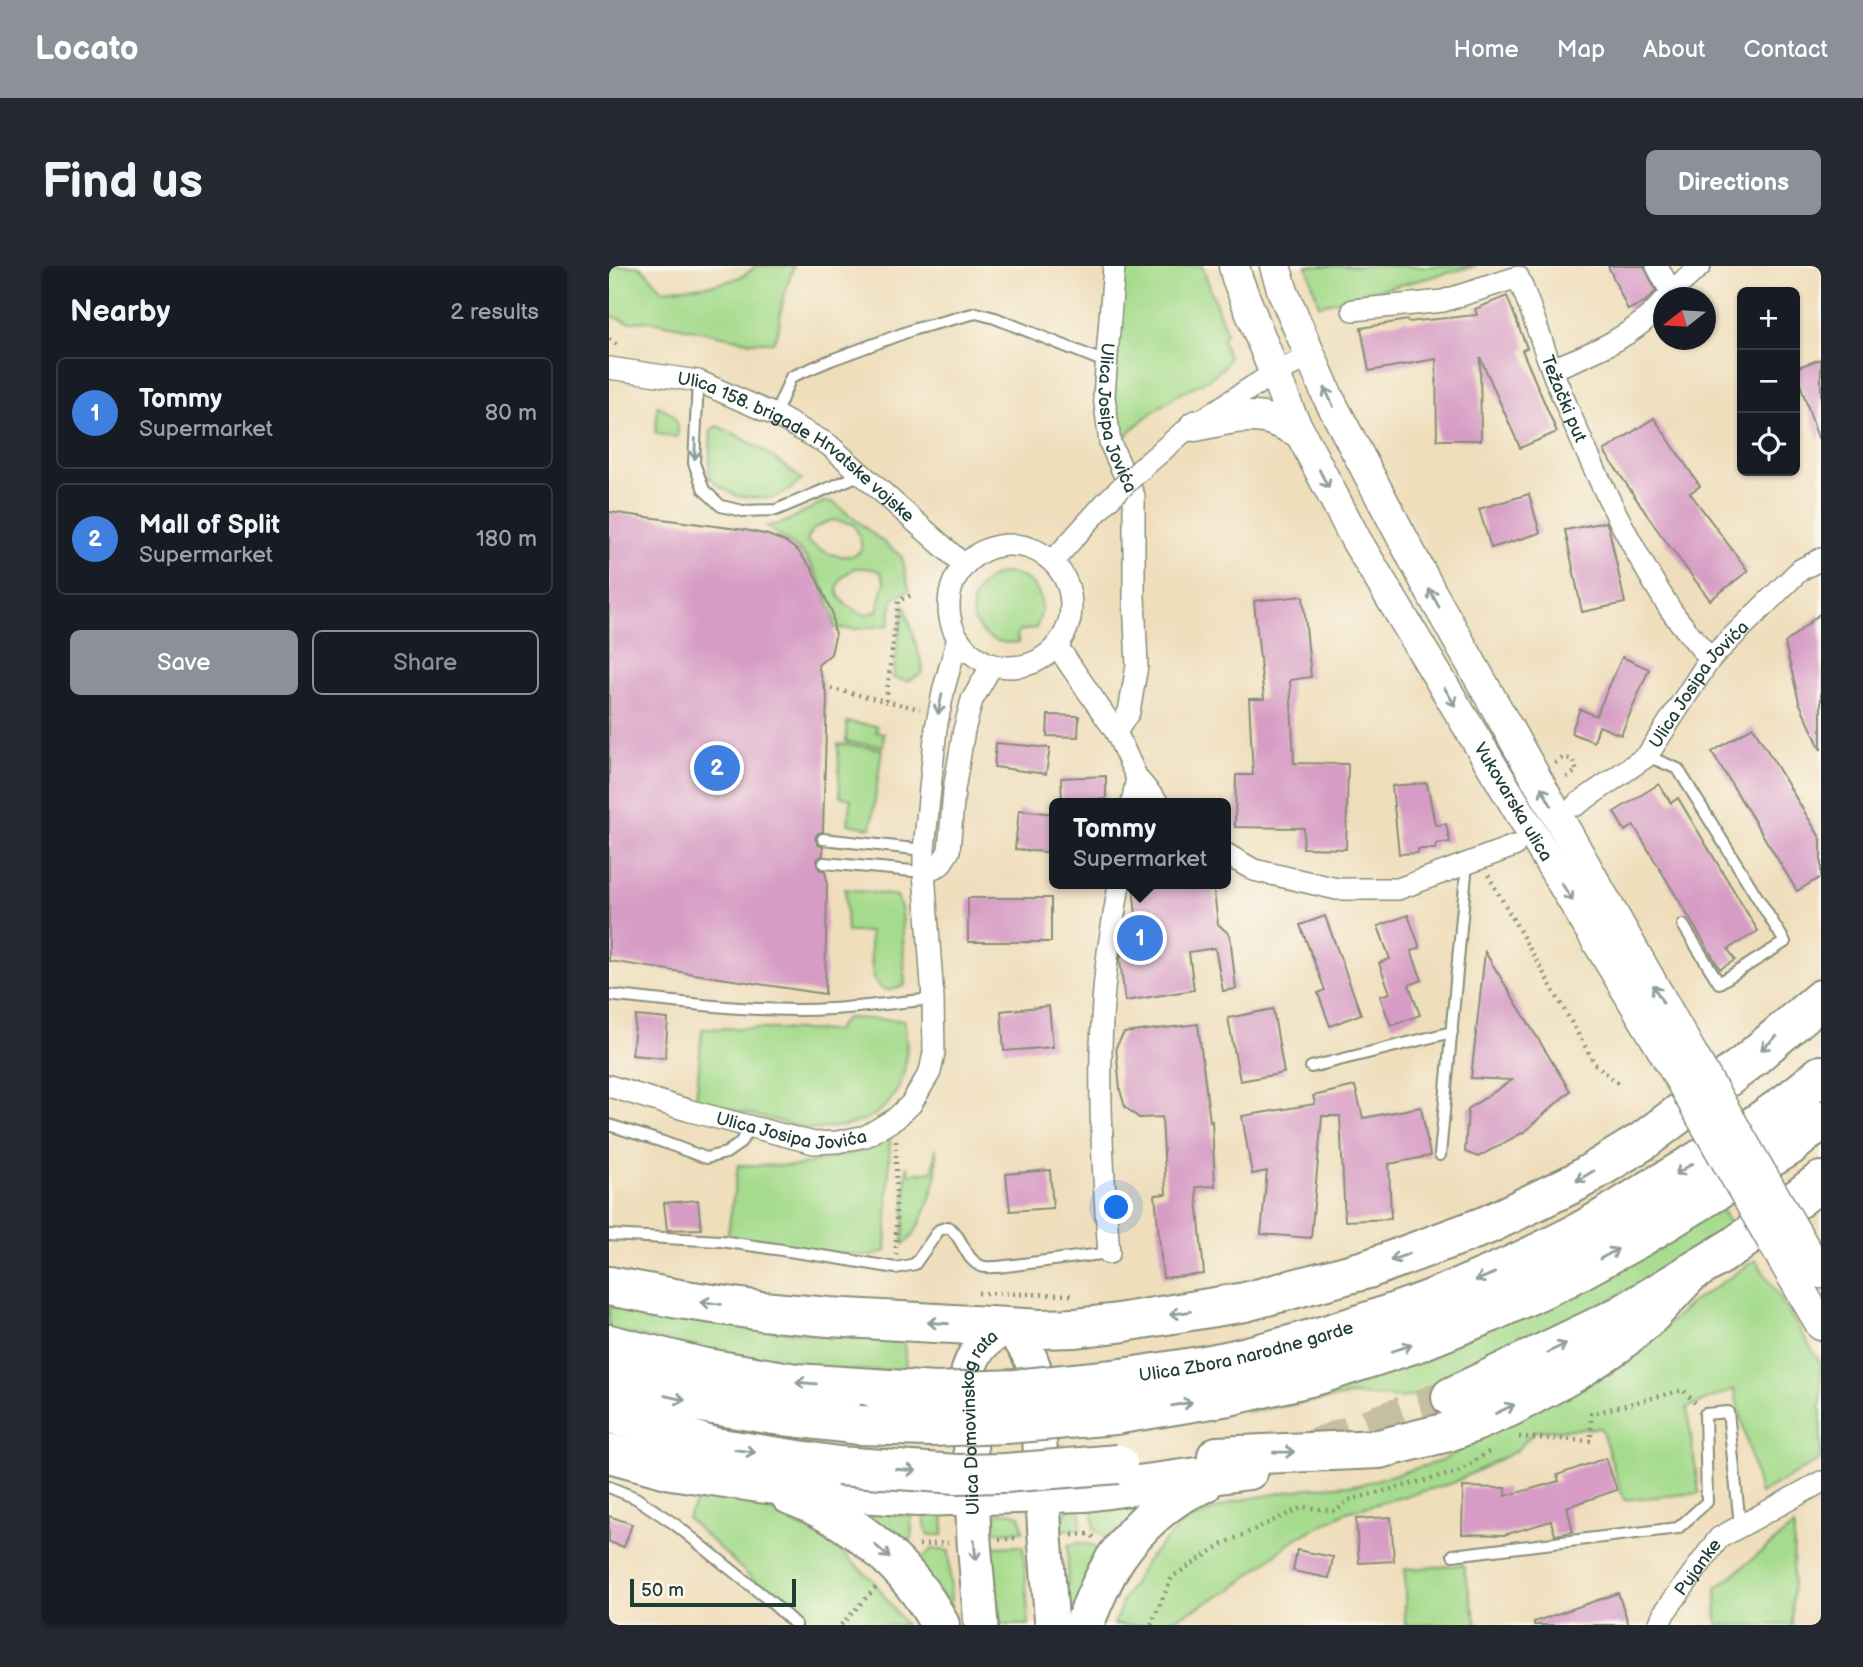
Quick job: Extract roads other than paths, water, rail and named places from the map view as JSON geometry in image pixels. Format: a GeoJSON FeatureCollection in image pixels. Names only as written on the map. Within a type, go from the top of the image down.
{"type":"FeatureCollection","features":[{"type":"Feature","properties":{"kind":"highway"},"geometry":{"type":"LineString","coordinates":[[609,1286],[762,1311],[867,1320],[1006,1327],[1075,1328],[1245,1302],[1368,1269],[1487,1226],[1576,1182],[1643,1141],[1745,1064],[1821,999]]}},
{"type":"Feature","properties":{"kind":"highway","name":"Ulica Zbora narodne garde"},"geometry":{"type":"LineString","coordinates":[[609,1382],[696,1402],[774,1415],[859,1424],[930,1427],[993,1425],[1115,1397],[1233,1360],[1327,1335],[1429,1300],[1503,1270],[1570,1237],[1679,1172],[1770,1115],[1821,1074]]}},
{"type":"Feature","properties":{"kind":"highway","name":"Ulica Zbora narodne garde"},"geometry":{"type":"LineString","coordinates":[[609,1344],[701,1367],[796,1382],[936,1392],[1015,1389],[1115,1397],[1229,1396],[1318,1375],[1416,1343],[1566,1278],[1641,1237],[1790,1146],[1821,1120]]}},
{"type":"Feature","properties":{"kind":"highway"},"geometry":{"type":"LineString","coordinates":[[1451,1397],[1620,1316],[1735,1246],[1821,1181]]}},
{"type":"Feature","properties":{"kind":"highway"},"geometry":{"type":"LineString","coordinates":[[609,1413],[714,1447],[838,1466],[957,1474],[993,1474],[1257,1453],[1379,1449],[1448,1432],[1475,1422],[1510,1407],[1575,1372],[1616,1345],[1651,1315],[1690,1273]]}},
{"type":"Feature","properties":{"kind":"highway"},"geometry":{"type":"LineString","coordinates":[[609,1453],[671,1470],[759,1483],[917,1497],[1086,1492],[1243,1472],[1196,1486],[1159,1510],[1143,1525],[1117,1556],[1096,1594],[1084,1625]]}},
{"type":"Feature","properties":{"kind":"highway"},"geometry":{"type":"LineString","coordinates":[[759,1483],[804,1500],[839,1519],[873,1543],[898,1565],[940,1625]]}},
{"type":"Feature","properties":{"kind":"main road","name":"Ulica Domovinskog rata"},"geometry":{"type":"LineString","coordinates":[[981,1625],[972,1496],[968,1372],[971,1359],[979,1346],[1006,1327],[1023,1343],[1036,1374],[1052,1625]]}},
{"type":"Feature","properties":{"kind":"street","name":"Ulica Josipa Jovića"},"geometry":{"type":"LineString","coordinates":[[1114,266],[1104,396],[1110,443],[1134,496],[1137,666],[1129,712],[1116,732]]}},
{"type":"Feature","properties":{"kind":"street","name":"Vukovarska ulica"},"geometry":{"type":"LineString","coordinates":[[1234,266],[1300,433],[1356,540],[1683,1061]]}},
{"type":"Feature","properties":{"kind":"street","name":"Vukovarska ulica"},"geometry":{"type":"LineString","coordinates":[[1275,266],[1283,292],[1329,399],[1683,1061],[1794,1253],[1821,1325]]}},
{"type":"Feature","properties":{"kind":"street"},"geometry":{"type":"LineString","coordinates":[[1657,266],[1664,287]]}},
{"type":"Feature","properties":{"kind":"street"},"geometry":{"type":"LineString","coordinates":[[1678,287],[1700,266]]}},
{"type":"Feature","properties":{"kind":"street","name":"Težački put"},"geometry":{"type":"LineString","coordinates":[[1353,310],[1443,301],[1518,277],[1586,450],[1671,611],[1710,659]]}},
{"type":"Feature","properties":{"kind":"street"},"geometry":{"type":"LineString","coordinates":[[1552,369],[1627,334],[1653,310]]}},
{"type":"Feature","properties":{"kind":"street"},"geometry":{"type":"LineString","coordinates":[[1053,561],[1107,501],[1181,435],[1275,373],[1311,356]]}},
{"type":"Feature","properties":{"kind":"street","name":"Ulica 158. brigade Hrvatske vojske"},"geometry":{"type":"LineString","coordinates":[[609,368],[698,381],[775,415],[829,445],[964,565]]}},
{"type":"Feature","properties":{"kind":"street"},"geometry":{"type":"LineString","coordinates":[[1195,426],[1261,417],[1300,433]]}},
{"type":"Feature","properties":{"kind":"street"},"geometry":{"type":"LineString","coordinates":[[1018,544],[1037,550],[1053,561],[1064,576],[1071,593],[1072,612],[1067,630],[1057,646],[1044,658],[1010,668],[992,665],[967,649],[958,638],[950,620],[949,600],[954,581],[964,565],[980,552],[998,545],[1018,544]]}},
{"type":"Feature","properties":{"kind":"street","name":"Ulica Josipa Jovića"},"geometry":{"type":"LineString","coordinates":[[1576,805],[1647,756],[1710,659],[1800,570],[1821,559]]}},
{"type":"Feature","properties":{"kind":"street"},"geometry":{"type":"LineString","coordinates":[[933,999],[924,850],[936,728],[943,688],[958,638]]}},
{"type":"Feature","properties":{"kind":"street"},"geometry":{"type":"LineString","coordinates":[[1057,646],[1116,732],[1137,778],[1154,798]]}},
{"type":"Feature","properties":{"kind":"street"},"geometry":{"type":"LineString","coordinates":[[924,872],[940,865],[949,851],[954,790],[964,730],[972,699],[992,665]]}},
{"type":"Feature","properties":{"kind":"street"},"geometry":{"type":"LineString","coordinates":[[1133,798],[1137,778]]}},
{"type":"Feature","properties":{"kind":"street"},"geometry":{"type":"LineString","coordinates":[[1231,857],[1254,870],[1337,889],[1398,889],[1514,846]]}},
{"type":"Feature","properties":{"kind":"street"},"geometry":{"type":"LineString","coordinates":[[1109,1253],[1101,1067],[1106,970],[1118,889]]}},
{"type":"Feature","properties":{"kind":"street","name":"Ulica Josipa Jovića"},"geometry":{"type":"LineString","coordinates":[[609,1086],[687,1110],[814,1143],[866,1136],[895,1119],[911,1104],[930,1072],[934,1053],[933,999]]}},
{"type":"Feature","properties":{"kind":"street","name":"Vukovarska ulica"},"geometry":{"type":"LineString","coordinates":[[1794,1253],[1821,1273]]}},
{"type":"Feature","properties":{"kind":"street","name":"Pujanke"},"geometry":{"type":"LineString","coordinates":[[1660,1625],[1664,1612],[1719,1538],[1821,1482]]}},
{"type":"Feature","properties":{"kind":"lane"},"geometry":{"type":"LineString","coordinates":[[775,415],[791,377],[915,329],[976,313],[1105,362]]}},
{"type":"Feature","properties":{"kind":"lane"},"geometry":{"type":"LineString","coordinates":[[698,381],[694,463],[704,490],[721,506],[743,511],[775,510],[862,474]]}},
{"type":"Feature","properties":{"kind":"lane"},"geometry":{"type":"LineString","coordinates":[[1647,756],[1678,769],[1785,942],[1719,983],[1683,925]]}},
{"type":"Feature","properties":{"kind":"lane"},"geometry":{"type":"LineString","coordinates":[[823,839],[924,850]]}},
{"type":"Feature","properties":{"kind":"lane"},"geometry":{"type":"LineString","coordinates":[[1440,1155],[1473,861]]}},
{"type":"Feature","properties":{"kind":"lane"},"geometry":{"type":"LineString","coordinates":[[824,863],[924,872]]}},
{"type":"Feature","properties":{"kind":"lane"},"geometry":{"type":"LineString","coordinates":[[609,995],[714,1007],[786,1009],[830,1009],[933,999]]}},
{"type":"Feature","properties":{"kind":"lane"},"geometry":{"type":"LineString","coordinates":[[1311,1067],[1452,1032]]}},
{"type":"Feature","properties":{"kind":"lane"},"geometry":{"type":"LineString","coordinates":[[609,1125],[706,1158],[726,1153],[739,1144],[752,1126]]}},
{"type":"Feature","properties":{"kind":"lane"},"geometry":{"type":"LineString","coordinates":[[609,1235],[721,1241],[896,1268],[915,1264],[939,1230],[948,1227],[953,1230],[970,1258],[982,1266],[998,1267],[1109,1253]]}},
{"type":"Feature","properties":{"kind":"lane"},"geometry":{"type":"LineString","coordinates":[[1453,1555],[1678,1528],[1707,1502],[1705,1414],[1728,1412],[1740,1525]]}},
{"type":"Feature","properties":{"kind":"lane"},"geometry":{"type":"LineString","coordinates":[[609,1487],[636,1498],[675,1525],[796,1625]]}},
{"type":"Feature","properties":{"kind":"tunnel"},"geometry":{"type":"LineString","coordinates":[[1314,1448],[1451,1397]]}},
{"type":"Feature","properties":{"kind":"place","name":"Mall of Split"},"geometry":{"type":"Point","coordinates":[717,768]}},
{"type":"Feature","properties":{"kind":"place","name":"Tommy"},"geometry":{"type":"Point","coordinates":[1140,938]}}]}
